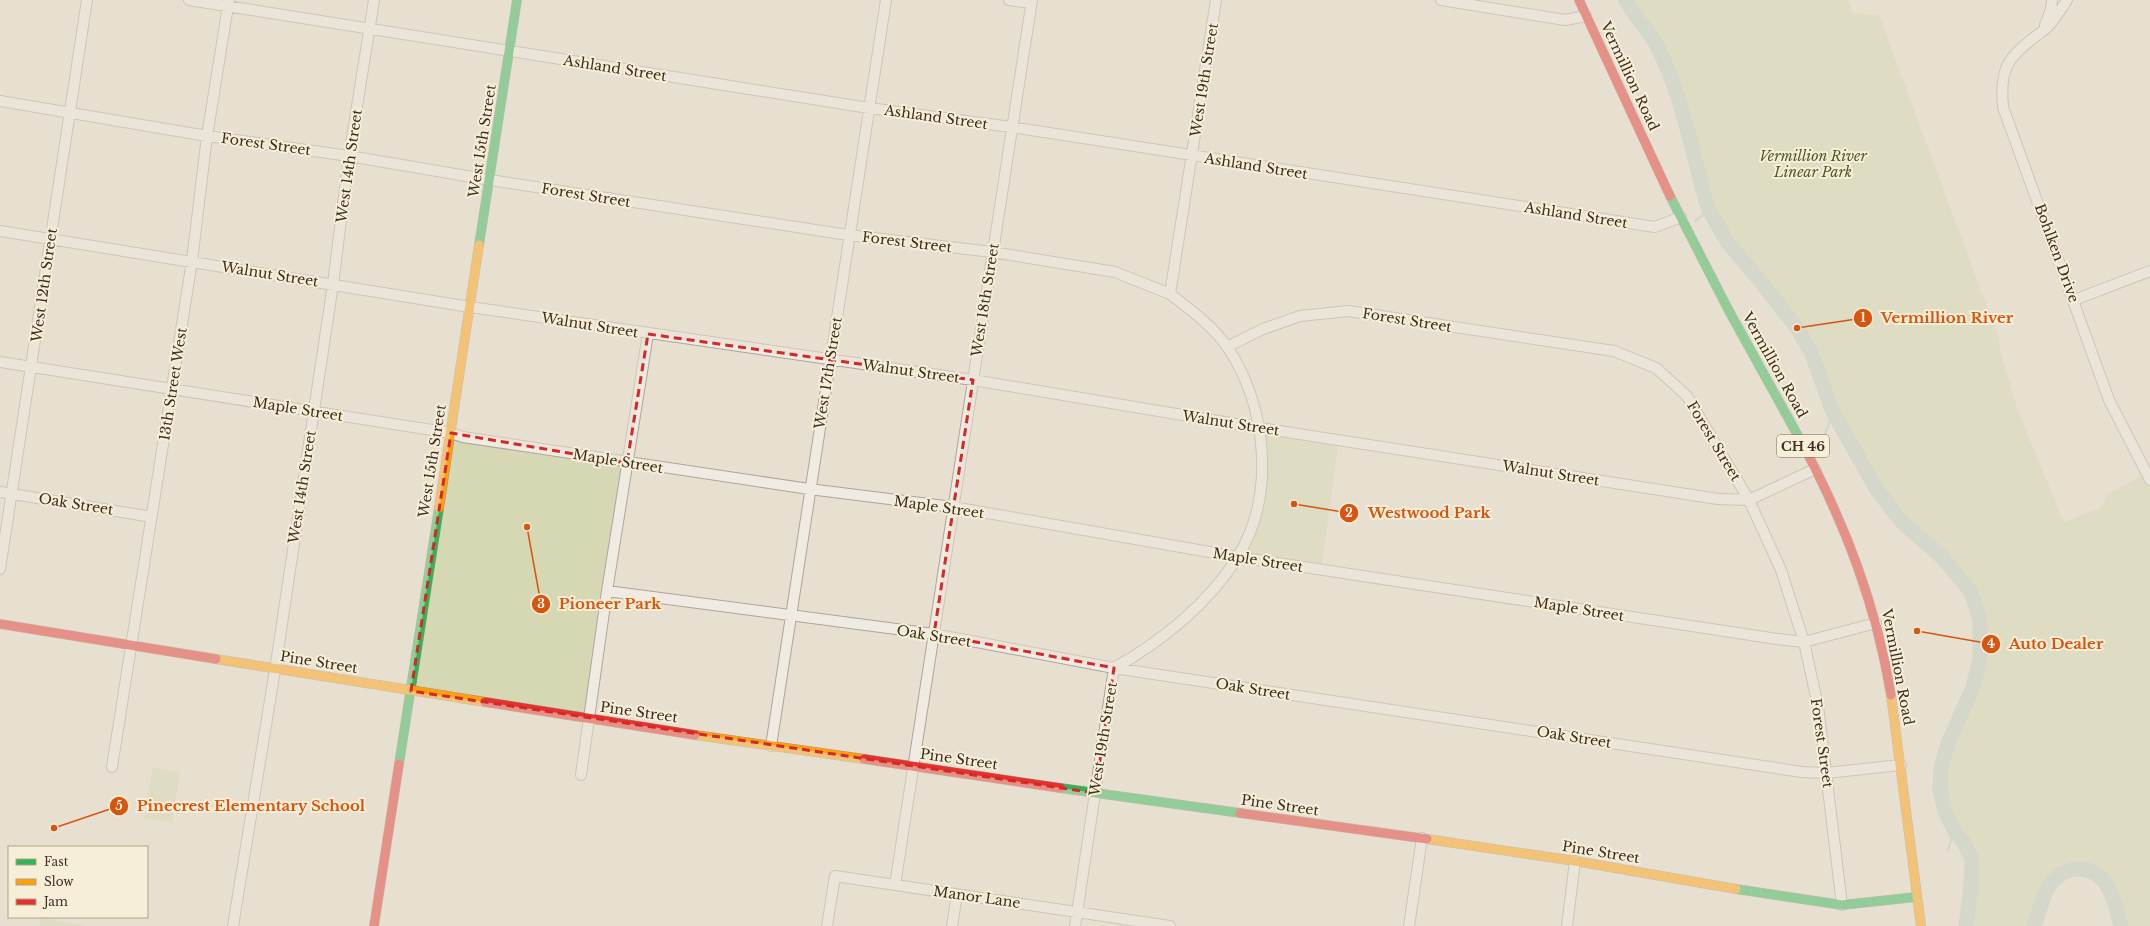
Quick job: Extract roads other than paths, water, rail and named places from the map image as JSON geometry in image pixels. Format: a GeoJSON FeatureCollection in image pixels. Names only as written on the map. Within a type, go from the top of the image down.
{"type":"FeatureCollection","features":[{"type":"Feature","properties":{"kind":"street","name":"West 12th Street"},"geometry":{"type":"LineString","coordinates":[[0,569],[87,0]]}},
{"type":"Feature","properties":{"kind":"street","name":"Ashland Street"},"geometry":{"type":"LineString","coordinates":[[189,0],[228,3],[370,29],[869,108],[1011,127],[1655,227],[1681,217]]}},
{"type":"Feature","properties":{"kind":"street","name":"West 14th Street"},"geometry":{"type":"LineString","coordinates":[[233,926],[275,670],[333,284],[349,156],[374,0]]}},
{"type":"Feature","properties":{"kind":"street","name":"West 15th Street"},"geometry":{"type":"LineString","coordinates":[[374,926],[517,0]]}},
{"type":"Feature","properties":{"kind":"street","name":"West 17th Street"},"geometry":{"type":"LineString","coordinates":[[771,746],[831,360],[848,235],[886,0]]}},
{"type":"Feature","properties":{"kind":"street"},"geometry":{"type":"LineString","coordinates":[[1010,0],[1031,2]]}},
{"type":"Feature","properties":{"kind":"street","name":"West 19th Street"},"geometry":{"type":"LineString","coordinates":[[1075,926],[1114,668],[1138,655],[1204,600],[1238,557],[1247,540],[1259,495],[1262,474],[1260,428],[1248,386],[1228,347],[1201,318],[1170,294],[1216,0]]}},
{"type":"Feature","properties":{"kind":"street"},"geometry":{"type":"LineString","coordinates":[[1441,0],[1501,5],[1565,20],[1586,16]]}},
{"type":"Feature","properties":{"kind":"street","name":"Vermillion Road"},"geometry":{"type":"LineString","coordinates":[[1579,0],[1707,271],[1815,469],[1850,545],[1866,589],[1876,623],[1895,718],[1916,897],[1921,926]]}},
{"type":"Feature","properties":{"kind":"street"},"geometry":{"type":"LineString","coordinates":[[2041,33],[2051,9],[2052,0]]}},
{"type":"Feature","properties":{"kind":"street","name":"Bohlken Drive"},"geometry":{"type":"LineString","coordinates":[[2067,0],[2041,33],[2024,45],[2008,63],[2003,76],[2003,107],[2109,400],[2150,480]]}},
{"type":"Feature","properties":{"kind":"street","name":"West 18th Street"},"geometry":{"type":"LineString","coordinates":[[895,885],[1031,2]]}},
{"type":"Feature","properties":{"kind":"street","name":"13th Street West"},"geometry":{"type":"LineString","coordinates":[[112,767],[192,261],[207,136],[228,3]]}},
{"type":"Feature","properties":{"kind":"street","name":"Forest Street"},"geometry":{"type":"LineString","coordinates":[[0,101],[207,136],[349,156],[490,180],[848,235],[992,252],[1115,272],[1170,294]]}},
{"type":"Feature","properties":{"kind":"street","name":"Walnut Street"},"geometry":{"type":"LineString","coordinates":[[0,231],[470,307],[973,380],[1260,428],[1718,499],[1749,500],[1815,469]]}},
{"type":"Feature","properties":{"kind":"street"},"geometry":{"type":"LineString","coordinates":[[2074,300],[2150,271]]}},
{"type":"Feature","properties":{"kind":"street","name":"Forest Street"},"geometry":{"type":"LineString","coordinates":[[1228,347],[1263,329],[1300,316],[1348,311],[1614,351],[1656,368],[1687,396],[1749,500],[1781,570],[1804,642],[1818,706],[1842,905]]}},
{"type":"Feature","properties":{"kind":"street"},"geometry":{"type":"LineString","coordinates":[[581,775],[607,591],[648,334]]}},
{"type":"Feature","properties":{"kind":"street","name":"Maple Street"},"geometry":{"type":"LineString","coordinates":[[0,362],[451,433],[464,437],[627,463],[810,489],[953,507],[1238,557],[1804,642],[1876,623]]}},
{"type":"Feature","properties":{"kind":"street","name":"Oak Street"},"geometry":{"type":"LineString","coordinates":[[0,492],[152,516]]}},
{"type":"Feature","properties":{"kind":"street","name":"Oak Street"},"geometry":{"type":"LineString","coordinates":[[607,591],[934,634],[1114,668],[1802,772],[1826,773],[1901,765]]}},
{"type":"Feature","properties":{"kind":"street","name":"Pine Street"},"geometry":{"type":"LineString","coordinates":[[0,624],[275,670],[589,719],[1094,793],[1422,838],[1820,903],[1842,905],[1916,897]]}},
{"type":"Feature","properties":{"kind":"street"},"geometry":{"type":"LineString","coordinates":[[1409,926],[1422,838]]}},
{"type":"Feature","properties":{"kind":"street"},"geometry":{"type":"LineString","coordinates":[[1567,926],[1575,862]]}},
{"type":"Feature","properties":{"kind":"street","name":"Manor Lane"},"geometry":{"type":"LineString","coordinates":[[827,926],[835,876],[1170,926]]}},
{"type":"Feature","properties":{"kind":"street"},"geometry":{"type":"LineString","coordinates":[[952,926],[957,894]]}},
{"type":"Feature","properties":{"kind":"waterway"},"geometry":{"type":"LineString","coordinates":[[1626,0],[1654,40],[1673,82],[1709,210],[1728,243],[1797,328],[1811,352],[1833,412],[1877,490],[1901,521],[1942,557],[1971,592],[1980,620],[1980,659],[1973,687],[1948,743],[1941,768],[1940,790],[1945,812],[1972,859],[1971,884],[1966,926]]}},
{"type":"Feature","properties":{"kind":"waterway"},"geometry":{"type":"LineString","coordinates":[[1695,221],[1709,210]]}},
{"type":"Feature","properties":{"kind":"waterway"},"geometry":{"type":"LineString","coordinates":[[1825,434],[1833,412]]}},
{"type":"Feature","properties":{"kind":"waterway"},"geometry":{"type":"LineString","coordinates":[[1948,850],[1954,830]]}},
{"type":"Feature","properties":{"kind":"waterway"},"geometry":{"type":"LineString","coordinates":[[2034,926],[2045,894],[2051,883],[2065,872],[2073,869],[2088,870],[2103,880],[2113,897],[2121,926]]}},
{"type":"Feature","properties":{"kind":"place","name":"Vermillion River"},"geometry":{"type":"Point","coordinates":[1797,328]}},
{"type":"Feature","properties":{"kind":"place","name":"Westwood Park"},"geometry":{"type":"Point","coordinates":[1294,504]}},
{"type":"Feature","properties":{"kind":"place","name":"Pioneer Park"},"geometry":{"type":"Point","coordinates":[527,527]}},
{"type":"Feature","properties":{"kind":"place","name":"Auto Dealer"},"geometry":{"type":"Point","coordinates":[1917,631]}},
{"type":"Feature","properties":{"kind":"place","name":"Pinecrest Elementary School"},"geometry":{"type":"Point","coordinates":[54,828]}},
{"type":"Feature","properties":{"kind":"park label","name":"Vermillion River Linear Park"},"geometry":{"type":"Point","coordinates":[1813,164]}}]}
